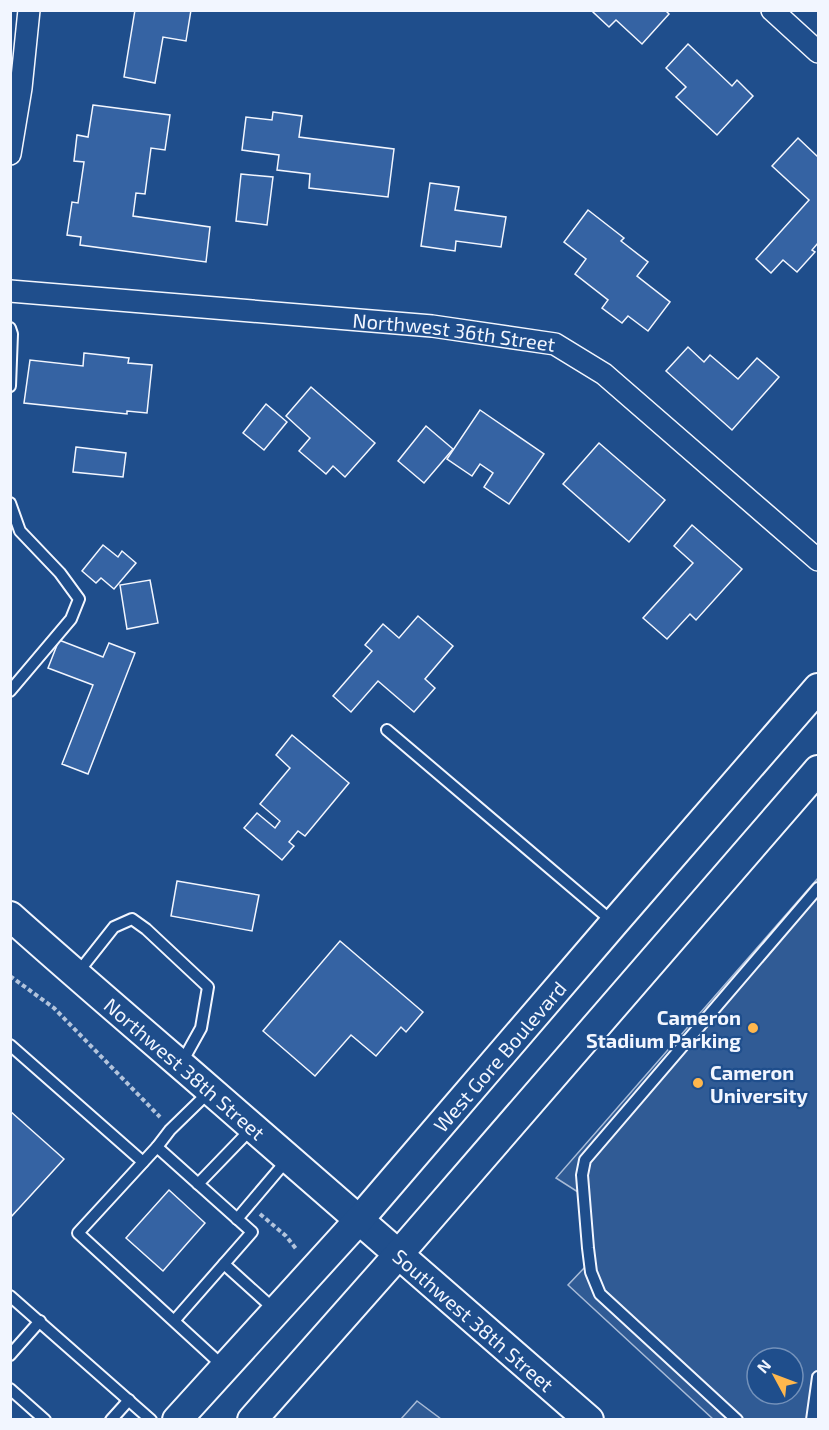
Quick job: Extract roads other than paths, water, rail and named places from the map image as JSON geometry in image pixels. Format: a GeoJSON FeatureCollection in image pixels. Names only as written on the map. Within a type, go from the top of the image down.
{"type":"FeatureCollection","features":[{"type":"Feature","properties":{"kind":"main road","name":"West Gore Boulevard"},"geometry":{"type":"LineString","coordinates":[[177,1419],[358,1221],[819,688]]}},
{"type":"Feature","properties":{"kind":"main road"},"geometry":{"type":"LineString","coordinates":[[252,1419],[398,1256],[819,770]]}},
{"type":"Feature","properties":{"kind":"main road","name":"Northwest 38th Street"},"geometry":{"type":"LineString","coordinates":[[10,916],[358,1221]]}},
{"type":"Feature","properties":{"kind":"main road","name":"Southwest 38th Street"},"geometry":{"type":"LineString","coordinates":[[358,1221],[589,1419]]}},
{"type":"Feature","properties":{"kind":"street"},"geometry":{"type":"LineString","coordinates":[[10,154],[21,88],[29,10]]}},
{"type":"Feature","properties":{"kind":"street"},"geometry":{"type":"LineString","coordinates":[[772,10],[819,52]]}},
{"type":"Feature","properties":{"kind":"street","name":"Northwest 36th Street"},"geometry":{"type":"LineString","coordinates":[[10,291],[432,326],[555,344],[604,374],[819,560]]}},
{"type":"Feature","properties":{"kind":"lane"},"geometry":{"type":"LineString","coordinates":[[10,328],[12,333],[10,386]]}},
{"type":"Feature","properties":{"kind":"lane"},"geometry":{"type":"LineString","coordinates":[[10,503],[20,531],[60,573],[79,598],[71,619],[10,691]]}},
{"type":"Feature","properties":{"kind":"lane"},"geometry":{"type":"LineString","coordinates":[[387,730],[614,923]]}},
{"type":"Feature","properties":{"kind":"lane"},"geometry":{"type":"LineString","coordinates":[[737,1419],[600,1294],[591,1272],[582,1175],[585,1160],[819,888]]}},
{"type":"Feature","properties":{"kind":"lane"},"geometry":{"type":"LineString","coordinates":[[76,976],[114,927],[132,919],[146,929],[208,987],[201,1028],[180,1064]]}},
{"type":"Feature","properties":{"kind":"lane"},"geometry":{"type":"LineString","coordinates":[[10,1045],[143,1162]]}},
{"type":"Feature","properties":{"kind":"lane"},"geometry":{"type":"LineString","coordinates":[[210,1091],[171,1130],[78,1233],[225,1368]]}},
{"type":"Feature","properties":{"kind":"lane"},"geometry":{"type":"LineString","coordinates":[[198,1184],[252,1127]]}},
{"type":"Feature","properties":{"kind":"lane"},"geometry":{"type":"LineString","coordinates":[[157,1147],[252,1232],[174,1321]]}},
{"type":"Feature","properties":{"kind":"lane"},"geometry":{"type":"LineString","coordinates":[[237,1219],[288,1160]]}},
{"type":"Feature","properties":{"kind":"lane"},"geometry":{"type":"LineString","coordinates":[[224,1264],[276,1311]]}},
{"type":"Feature","properties":{"kind":"lane"},"geometry":{"type":"LineString","coordinates":[[10,1296],[151,1419]]}},
{"type":"Feature","properties":{"kind":"lane"},"geometry":{"type":"LineString","coordinates":[[10,1355],[40,1321]]}},
{"type":"Feature","properties":{"kind":"lane"},"geometry":{"type":"LineString","coordinates":[[812,1419],[818,1385]]}},
{"type":"Feature","properties":{"kind":"lane"},"geometry":{"type":"LineString","coordinates":[[10,1389],[45,1419]]}},
{"type":"Feature","properties":{"kind":"lane"},"geometry":{"type":"LineString","coordinates":[[111,1419],[129,1400]]}},
{"type":"Feature","properties":{"kind":"place","name":"Cameron Stadium Parking"},"geometry":{"type":"Point","coordinates":[753,1028]}},
{"type":"Feature","properties":{"kind":"place","name":"Cameron University"},"geometry":{"type":"Point","coordinates":[698,1083]}}]}
